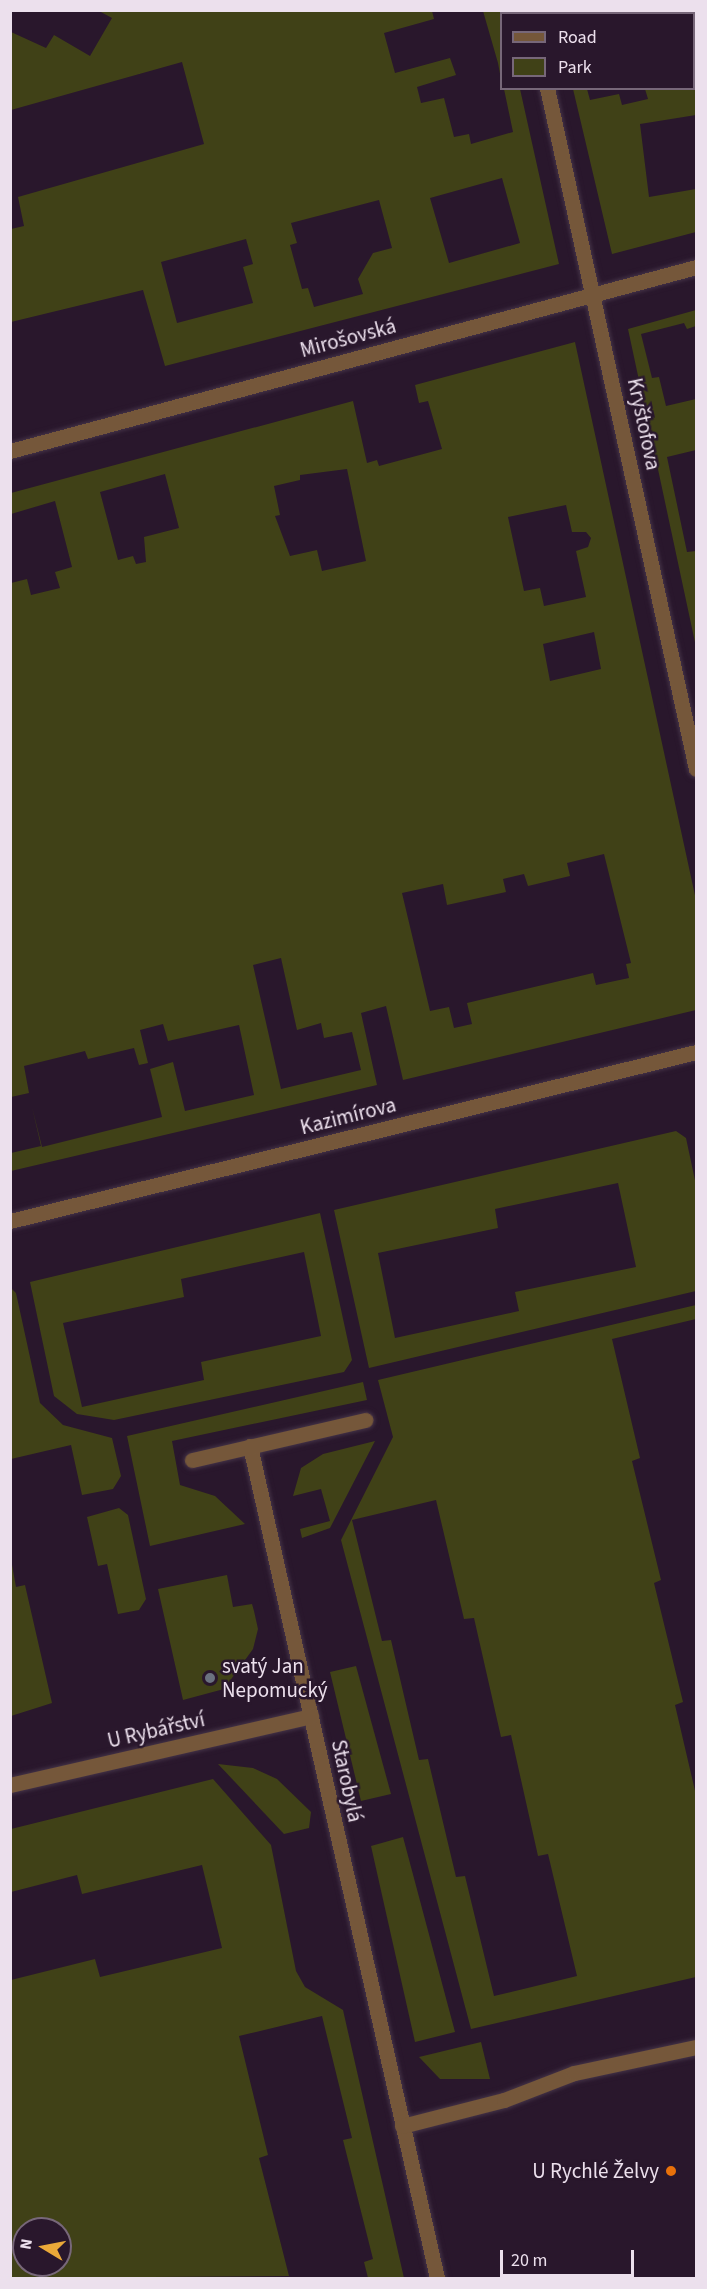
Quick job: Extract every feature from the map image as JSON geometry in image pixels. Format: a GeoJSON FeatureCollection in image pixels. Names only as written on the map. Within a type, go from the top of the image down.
{"type":"FeatureCollection","features":[{"type":"Feature","properties":{"kind":"street","name":"Kryštofova"},"geometry":{"type":"LineString","coordinates":[[547,90],[595,293],[696,769]]}},
{"type":"Feature","properties":{"kind":"street","name":"Mirošovská"},"geometry":{"type":"LineString","coordinates":[[10,452],[696,267]]}},
{"type":"Feature","properties":{"kind":"street","name":"Kazimírova"},"geometry":{"type":"LineString","coordinates":[[10,1221],[696,1052]]}},
{"type":"Feature","properties":{"kind":"street"},"geometry":{"type":"LineString","coordinates":[[192,1460],[365,1420]]}},
{"type":"Feature","properties":{"kind":"street","name":"Starobylá"},"geometry":{"type":"LineString","coordinates":[[250,1446],[437,2278]]}},
{"type":"Feature","properties":{"kind":"street","name":"U Rybářství"},"geometry":{"type":"LineString","coordinates":[[10,1785],[311,1716]]}},
{"type":"Feature","properties":{"kind":"street"},"geometry":{"type":"LineString","coordinates":[[402,2126],[504,2100],[574,2073],[696,2047]]}},
{"type":"Feature","properties":{"kind":"green space"},"geometry":{"type":"Polygon","coordinates":[[[99,11],[432,11],[434,19],[384,33],[395,73],[450,58],[456,75],[417,87],[421,103],[444,98],[454,137],[469,134],[471,144],[513,132],[504,90],[520,90],[559,264],[165,366],[143,290],[11,322],[11,229],[24,226],[18,197],[204,144],[182,62],[11,110],[11,32],[46,48],[54,35],[90,56],[112,18],[99,11]],[[502,178],[430,198],[449,263],[520,243],[502,178]],[[379,200],[291,223],[297,243],[290,245],[302,289],[308,288],[314,307],[363,294],[358,279],[373,253],[392,248],[379,200]],[[246,239],[161,262],[177,323],[253,303],[243,267],[253,264],[246,239]]]}},
{"type":"Feature","properties":{"kind":"green space"},"geometry":{"type":"Polygon","coordinates":[[[483,11],[503,11],[500,12],[500,74],[483,11]]]}},
{"type":"Feature","properties":{"kind":"green space"},"geometry":{"type":"Polygon","coordinates":[[[637,11],[696,11],[696,115],[640,124],[649,197],[696,189],[696,232],[612,254],[573,90],[587,90],[590,100],[619,94],[622,105],[648,99],[645,90],[695,90],[695,12],[637,11]]]}},
{"type":"Feature","properties":{"kind":"green space"},"geometry":{"type":"Polygon","coordinates":[[[696,310],[696,326],[687,329],[684,323],[641,334],[652,378],[659,377],[666,406],[696,399],[696,450],[667,457],[687,552],[696,551],[696,647],[628,329],[696,310]]]}},
{"type":"Feature","properties":{"kind":"green space"},"geometry":{"type":"Polygon","coordinates":[[[575,342],[696,900],[696,1010],[403,1080],[386,1006],[361,1013],[377,1085],[11,1171],[11,1153],[41,1146],[32,1107],[42,1147],[162,1117],[150,1069],[173,1062],[185,1111],[254,1095],[239,1025],[168,1041],[163,1024],[140,1030],[148,1063],[139,1065],[134,1048],[88,1059],[85,1051],[24,1066],[29,1093],[11,1097],[11,583],[27,579],[31,595],[60,588],[55,572],[72,567],[55,501],[11,514],[11,493],[353,401],[367,463],[377,460],[379,466],[442,449],[428,401],[419,403],[415,385],[575,342]],[[347,469],[300,475],[300,480],[274,486],[280,515],[275,516],[290,556],[317,550],[322,571],[366,561],[347,469]],[[165,474],[100,492],[118,560],[133,556],[136,564],[146,562],[144,537],[179,528],[165,474]],[[566,505],[508,517],[524,591],[540,588],[544,606],[586,597],[576,551],[588,547],[591,538],[586,532],[572,532],[566,505]],[[594,632],[543,644],[550,681],[601,669],[594,632]],[[604,854],[567,863],[570,876],[528,886],[524,874],[503,879],[506,892],[447,905],[443,884],[402,893],[430,1011],[449,1007],[454,1028],[472,1024],[467,1003],[593,973],[596,985],[629,978],[626,964],[631,963],[604,854]],[[281,958],[253,965],[281,1089],[361,1070],[352,1032],[324,1038],[321,1023],[297,1030],[281,958]]]}},
{"type":"Feature","properties":{"kind":"green space"},"geometry":{"type":"Polygon","coordinates":[[[676,1131],[686,1138],[696,1185],[696,1291],[369,1368],[334,1210],[676,1131]],[[618,1183],[495,1209],[498,1228],[378,1253],[395,1338],[519,1311],[515,1292],[636,1267],[618,1183]]]}},
{"type":"Feature","properties":{"kind":"green space"},"geometry":{"type":"Polygon","coordinates":[[[320,1213],[352,1360],[344,1372],[114,1420],[77,1414],[54,1396],[30,1282],[320,1213]],[[304,1252],[181,1279],[184,1297],[63,1323],[82,1407],[204,1380],[201,1362],[321,1336],[304,1252]]]}},
{"type":"Feature","properties":{"kind":"green space"},"geometry":{"type":"Polygon","coordinates":[[[10,1287],[16,1293],[40,1403],[63,1425],[112,1438],[121,1476],[113,1489],[82,1495],[71,1445],[11,1459],[10,1287]]]}},
{"type":"Feature","properties":{"kind":"green space"},"geometry":{"type":"Polygon","coordinates":[[[696,1305],[696,1319],[612,1339],[640,1458],[632,1461],[661,1580],[654,1583],[683,1702],[675,1705],[696,1795],[696,1977],[471,2029],[341,1540],[393,1437],[378,1380],[696,1305]],[[436,1500],[352,1520],[382,1641],[391,1640],[419,1760],[428,1759],[456,1877],[465,1876],[494,1996],[577,1976],[548,1854],[538,1856],[511,1735],[501,1737],[474,1618],[464,1619],[436,1500]]]}},
{"type":"Feature","properties":{"kind":"green space"},"geometry":{"type":"Polygon","coordinates":[[[363,1382],[367,1400],[172,1441],[180,1485],[215,1496],[245,1524],[150,1546],[127,1436],[363,1382]]]}},
{"type":"Feature","properties":{"kind":"green space"},"geometry":{"type":"Polygon","coordinates":[[[375,1441],[330,1528],[302,1538],[300,1529],[330,1521],[321,1489],[293,1496],[301,1468],[323,1454],[375,1441]]]}},
{"type":"Feature","properties":{"kind":"green space"},"geometry":{"type":"Polygon","coordinates":[[[119,1508],[128,1515],[146,1599],[139,1610],[118,1614],[107,1564],[98,1566],[87,1517],[119,1508]]]}},
{"type":"Feature","properties":{"kind":"green space"},"geometry":{"type":"Polygon","coordinates":[[[11,1559],[16,1587],[25,1585],[52,1703],[11,1716],[11,1559]]]}},
{"type":"Feature","properties":{"kind":"green space"},"geometry":{"type":"Polygon","coordinates":[[[227,1575],[233,1607],[252,1604],[258,1629],[253,1649],[224,1689],[183,1700],[158,1589],[227,1575]]]}},
{"type":"Feature","properties":{"kind":"green space"},"geometry":{"type":"Polygon","coordinates":[[[356,1666],[391,1794],[361,1801],[330,1672],[356,1666]]]}},
{"type":"Feature","properties":{"kind":"green space"},"geometry":{"type":"Polygon","coordinates":[[[218,1764],[253,1768],[277,1779],[311,1812],[309,1828],[284,1834],[218,1764]]]}},
{"type":"Feature","properties":{"kind":"green space"},"geometry":{"type":"Polygon","coordinates":[[[213,1779],[271,1845],[296,1971],[305,1987],[343,2010],[404,2278],[368,2278],[364,2262],[373,2259],[343,2140],[352,2138],[322,2016],[239,2036],[268,2155],[259,2158],[289,2276],[11,2278],[11,1980],[95,1959],[100,1977],[222,1948],[202,1865],[82,1894],[77,1875],[11,1892],[11,1829],[213,1779]]]}},
{"type":"Feature","properties":{"kind":"green space"},"geometry":{"type":"Polygon","coordinates":[[[403,1837],[455,2032],[415,2042],[371,1846],[403,1837]]]}},
{"type":"Feature","properties":{"kind":"green space"},"geometry":{"type":"Polygon","coordinates":[[[481,2042],[490,2079],[440,2079],[419,2057],[481,2042]]]}},
{"type":"Feature","properties":{"kind":"place","name":"svatý Jan Nepomucký"},"geometry":{"type":"Point","coordinates":[210,1678]}},
{"type":"Feature","properties":{"kind":"place","name":"U Rychlé Želvy"},"geometry":{"type":"Point","coordinates":[671,2171]}}]}
